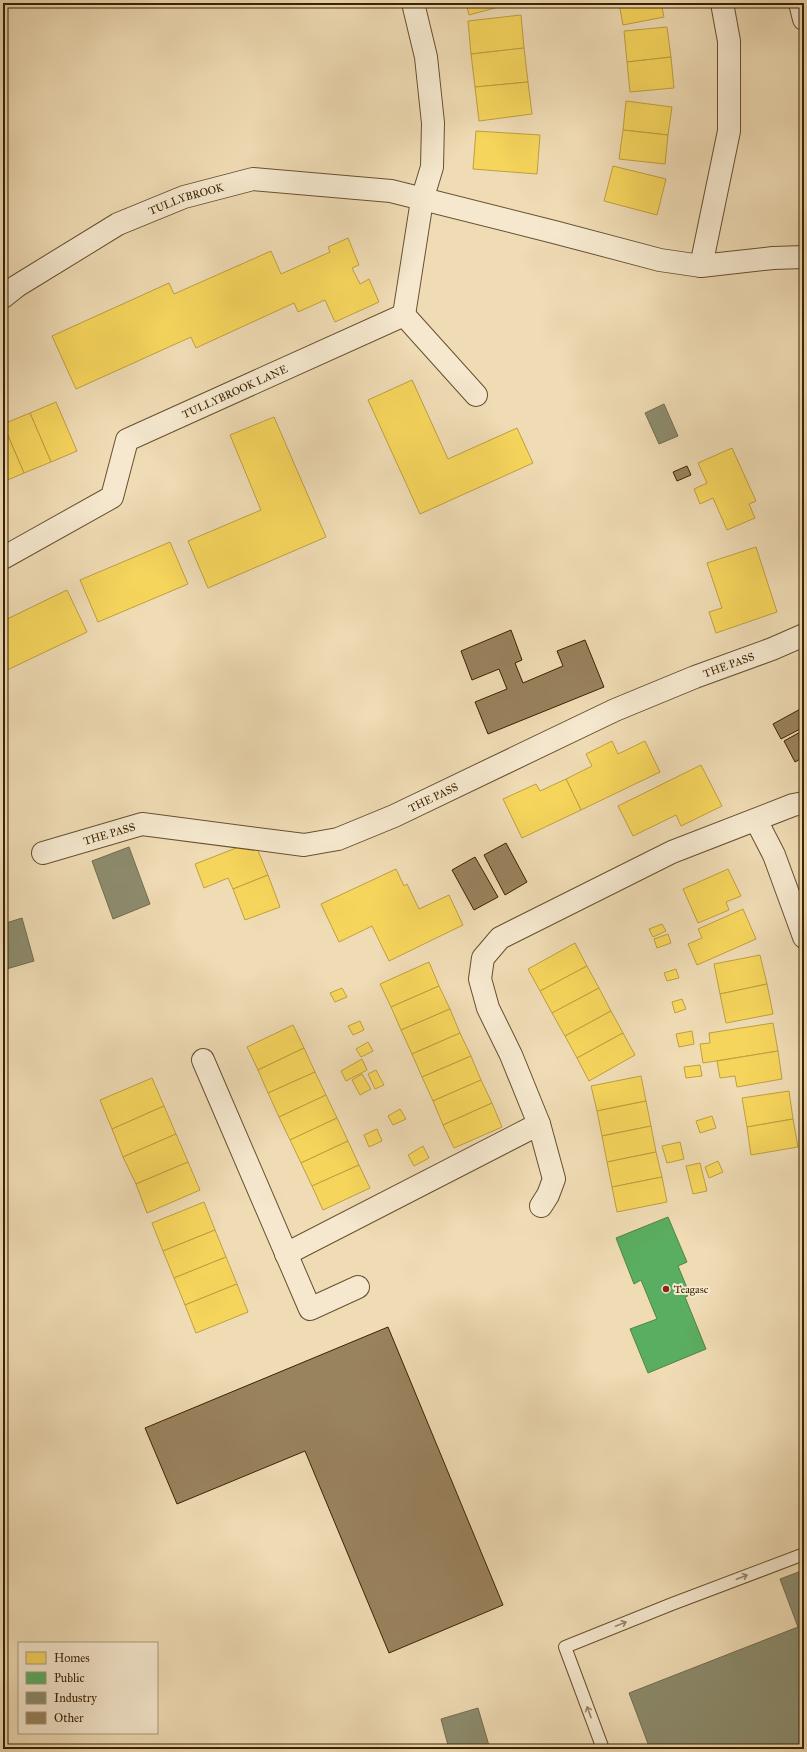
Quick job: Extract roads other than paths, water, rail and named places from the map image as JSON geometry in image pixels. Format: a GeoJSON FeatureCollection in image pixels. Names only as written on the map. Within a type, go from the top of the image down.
{"type":"FeatureCollection","features":[{"type":"Feature","properties":{"kind":"street"},"geometry":{"type":"LineString","coordinates":[[413,3],[426,57],[433,123],[432,167],[422,200],[404,315],[476,395]]}},
{"type":"Feature","properties":{"kind":"street"},"geometry":{"type":"LineString","coordinates":[[702,266],[729,131],[729,41],[722,3]]}},
{"type":"Feature","properties":{"kind":"street"},"geometry":{"type":"LineString","coordinates":[[800,3],[804,19]]}},
{"type":"Feature","properties":{"kind":"street","name":"TULLYBROOK"},"geometry":{"type":"LineString","coordinates":[[3,297],[17,286],[118,224],[184,197],[253,179],[391,191],[660,260],[702,266],[773,258],[804,258]]}},
{"type":"Feature","properties":{"kind":"street","name":"TULLYBROOK LANE"},"geometry":{"type":"LineString","coordinates":[[3,558],[112,497],[127,440],[404,315]]}},
{"type":"Feature","properties":{"kind":"street","name":"THE PASS"},"geometry":{"type":"LineString","coordinates":[[43,853],[142,824],[304,844],[338,838],[394,816],[615,710],[695,677],[772,649],[804,635]]}},
{"type":"Feature","properties":{"kind":"street"},"geometry":{"type":"LineString","coordinates":[[541,1206],[548,1195],[554,1179],[540,1124],[511,1055],[488,1008],[480,979],[483,958],[500,938],[672,852],[793,805],[804,803]]}},
{"type":"Feature","properties":{"kind":"street"},"geometry":{"type":"LineString","coordinates":[[756,820],[774,855],[804,937]]}},
{"type":"Feature","properties":{"kind":"street"},"geometry":{"type":"LineString","coordinates":[[203,1060],[310,1309],[358,1287]]}},
{"type":"Feature","properties":{"kind":"street"},"geometry":{"type":"LineString","coordinates":[[286,1254],[540,1124]]}},
{"type":"Feature","properties":{"kind":"lane"},"geometry":{"type":"LineString","coordinates":[[602,1749],[565,1647],[804,1554]]}},
{"type":"Feature","properties":{"kind":"place","name":"Teagasc"},"geometry":{"type":"Point","coordinates":[666,1289]}}]}
